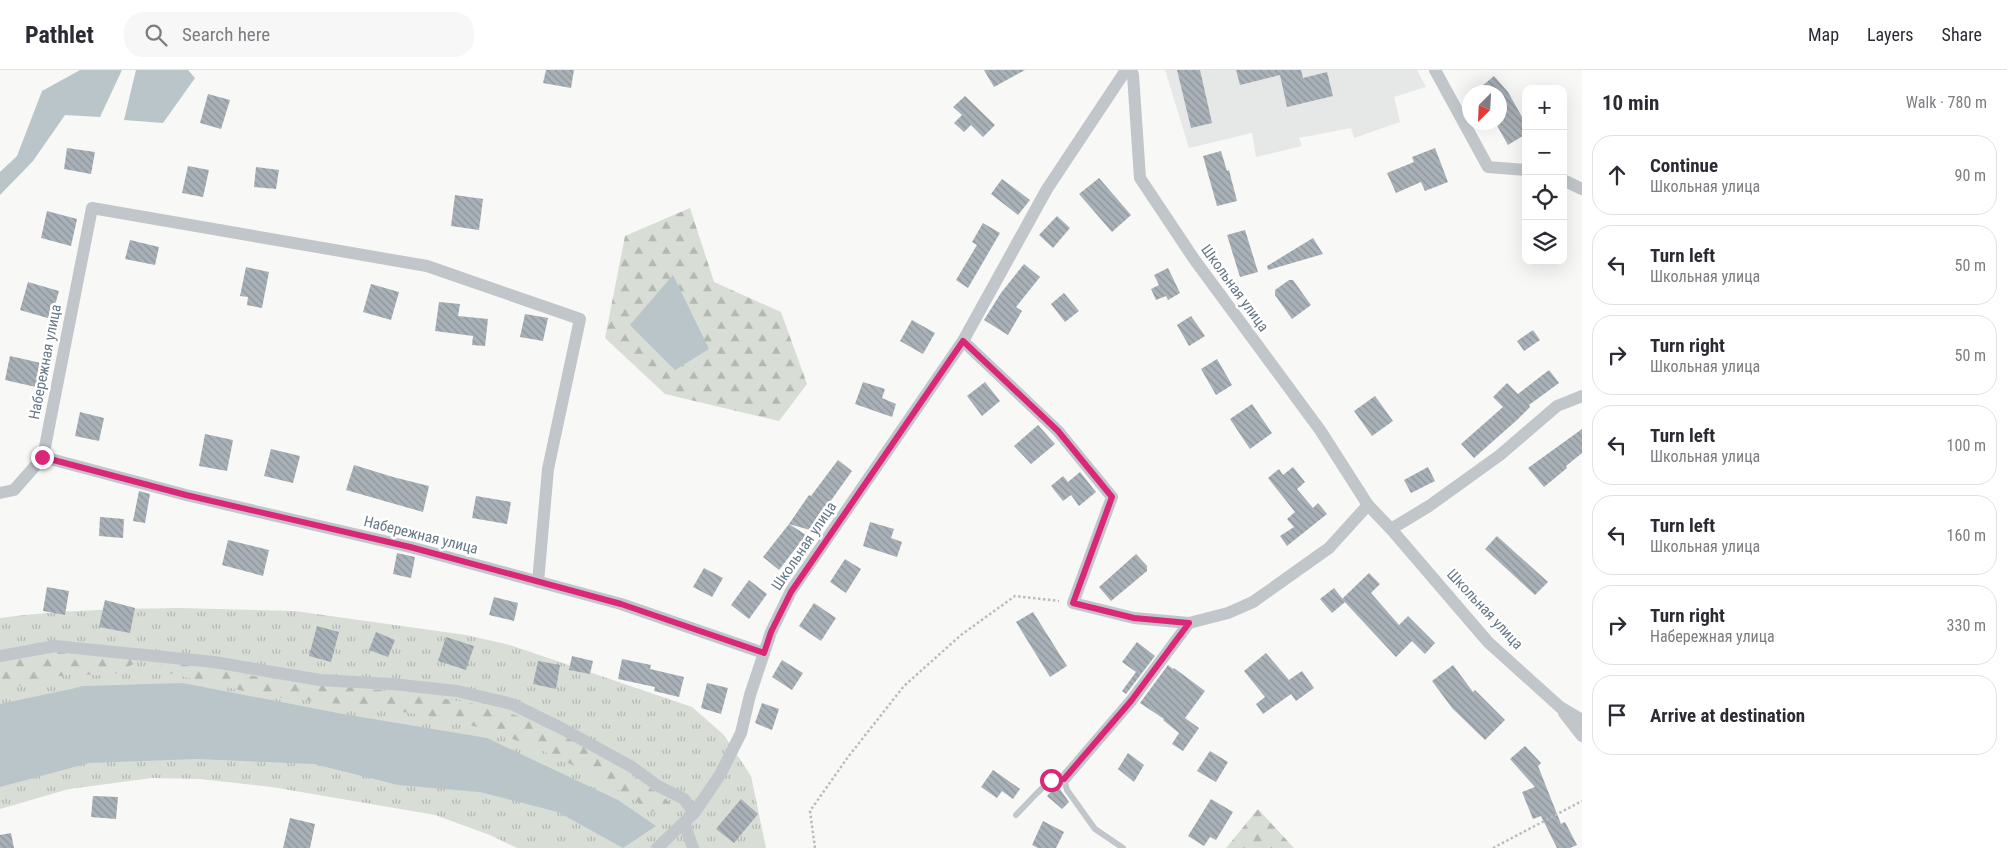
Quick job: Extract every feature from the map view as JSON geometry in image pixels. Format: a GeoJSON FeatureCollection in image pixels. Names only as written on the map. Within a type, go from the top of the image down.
{"type":"FeatureCollection","features":[{"type":"Feature","properties":{"kind":"street","name":"Школьная улица"},"geometry":{"type":"LineString","coordinates":[[694,813],[720,775],[741,733],[771,632],[791,592],[963,341],[1048,189],[1126,70]]}},
{"type":"Feature","properties":{"kind":"street","name":"Школьная улица"},"geometry":{"type":"LineString","coordinates":[[1131,70],[1133,75],[1140,178],[1205,275],[1320,430],[1368,505],[1488,642],[1560,707],[1582,736]]}},
{"type":"Feature","properties":{"kind":"street"},"geometry":{"type":"LineString","coordinates":[[1435,70],[1488,167],[1522,170]]}},
{"type":"Feature","properties":{"kind":"street"},"geometry":{"type":"LineString","coordinates":[[1567,182],[1582,189]]}},
{"type":"Feature","properties":{"kind":"street","name":"Набережная улица"},"geometry":{"type":"LineString","coordinates":[[538,582],[548,469],[580,319],[427,266],[92,208],[42,457],[186,495],[410,547],[538,582],[621,604],[764,653]]}},
{"type":"Feature","properties":{"kind":"street"},"geometry":{"type":"LineString","coordinates":[[963,341],[1058,431],[1112,497],[1073,603],[1134,618],[1189,623],[1228,612],[1253,602],[1330,548],[1368,505]]}},
{"type":"Feature","properties":{"kind":"street"},"geometry":{"type":"LineString","coordinates":[[1391,529],[1429,506],[1500,455],[1557,406],[1582,396]]}},
{"type":"Feature","properties":{"kind":"street"},"geometry":{"type":"LineString","coordinates":[[0,493],[14,490],[42,457]]}},
{"type":"Feature","properties":{"kind":"street"},"geometry":{"type":"LineString","coordinates":[[1064,779],[1131,701],[1189,623]]}},
{"type":"Feature","properties":{"kind":"street"},"geometry":{"type":"LineString","coordinates":[[0,656],[55,646],[214,662],[320,680],[392,684],[457,691],[512,704],[632,767],[658,786],[684,799],[694,813],[657,848]]}},
{"type":"Feature","properties":{"kind":"street","name":"Школьная улица"},"geometry":{"type":"LineString","coordinates":[[1560,707],[1582,720]]}},
{"type":"Feature","properties":{"kind":"street"},"geometry":{"type":"LineString","coordinates":[[684,823],[692,848]]}},
{"type":"Feature","properties":{"kind":"lane"},"geometry":{"type":"LineString","coordinates":[[1016,816],[1036,792],[1051,780],[1064,779],[1067,790],[1096,829],[1123,848]]}},
{"type":"Feature","properties":{"kind":"path"},"geometry":{"type":"LineString","coordinates":[[815,848],[810,812],[848,757],[904,686],[961,635],[1014,596],[1073,603]]}},
{"type":"Feature","properties":{"kind":"path"},"geometry":{"type":"LineString","coordinates":[[1493,848],[1582,801]]}},
{"type":"Feature","properties":{"kind":"shaded area"},"geometry":{"type":"Polygon","coordinates":[[[80,70],[122,70],[100,117],[65,115],[33,161],[0,195],[0,172],[17,156],[42,91],[80,70]]]}},
{"type":"Feature","properties":{"kind":"shaded area"},"geometry":{"type":"Polygon","coordinates":[[[136,70],[188,70],[195,78],[163,123],[124,120],[136,70]]]}},
{"type":"Feature","properties":{"kind":"shaded area"},"geometry":{"type":"Polygon","coordinates":[[[1165,70],[1417,70],[1426,87],[1394,97],[1400,122],[1354,138],[1351,128],[1299,138],[1302,146],[1256,157],[1252,133],[1189,148],[1165,70]]]}},
{"type":"Feature","properties":{"kind":"shaded area"},"geometry":{"type":"Polygon","coordinates":[[[673,275],[709,349],[675,370],[630,325],[673,275]]]}},
{"type":"Feature","properties":{"kind":"shaded area"},"geometry":{"type":"Polygon","coordinates":[[[182,683],[343,714],[487,738],[618,800],[656,826],[623,848],[558,812],[480,792],[398,785],[314,764],[196,759],[89,763],[0,787],[0,704],[85,686],[182,683]]]}},
{"type":"Feature","properties":{"kind":"green space"},"geometry":{"type":"Polygon","coordinates":[[[690,208],[714,282],[781,312],[807,384],[779,421],[665,394],[605,338],[625,236],[690,208]]]}},
{"type":"Feature","properties":{"kind":"green space"},"geometry":{"type":"Polygon","coordinates":[[[177,608],[295,611],[466,635],[510,645],[692,707],[724,735],[751,776],[766,848],[517,848],[490,835],[435,815],[272,787],[200,779],[152,778],[69,789],[0,809],[0,618],[111,609],[177,608]]]}},
{"type":"Feature","properties":{"kind":"green space"},"geometry":{"type":"Polygon","coordinates":[[[61,652],[141,660],[111,676],[77,674],[36,679],[0,694],[0,657],[61,652]]]}},
{"type":"Feature","properties":{"kind":"green space"},"geometry":{"type":"Polygon","coordinates":[[[169,659],[264,678],[415,694],[487,706],[527,719],[576,741],[624,770],[673,805],[665,819],[594,775],[530,745],[478,727],[417,714],[264,696],[156,670],[169,659]]]}},
{"type":"Feature","properties":{"kind":"green space"},"geometry":{"type":"Polygon","coordinates":[[[1258,809],[1294,848],[1226,848],[1258,809]]]}},
{"type":"Feature","properties":{"kind":"building"},"geometry":{"type":"Polygon","coordinates":[[[546,70],[574,70],[571,88],[543,83],[546,70]]]}},
{"type":"Feature","properties":{"kind":"building"},"geometry":{"type":"Polygon","coordinates":[[[984,70],[1025,70],[994,87],[984,70]]]}},
{"type":"Feature","properties":{"kind":"building"},"geometry":{"type":"Polygon","coordinates":[[[1177,70],[1200,70],[1212,123],[1191,128],[1177,70]]]}},
{"type":"Feature","properties":{"kind":"building"},"geometry":{"type":"Polygon","coordinates":[[[1236,70],[1301,70],[1303,78],[1327,72],[1333,96],[1287,107],[1280,75],[1240,85],[1236,70]]]}},
{"type":"Feature","properties":{"kind":"building"},"geometry":{"type":"Polygon","coordinates":[[[1494,76],[1502,85],[1483,85],[1494,76]]]}},
{"type":"Feature","properties":{"kind":"building"},"geometry":{"type":"Polygon","coordinates":[[[1507,91],[1522,117],[1522,136],[1508,145],[1500,130],[1507,130],[1507,91]]]}},
{"type":"Feature","properties":{"kind":"building"},"geometry":{"type":"Polygon","coordinates":[[[208,94],[230,100],[221,129],[200,123],[208,94]]]}},
{"type":"Feature","properties":{"kind":"building"},"geometry":{"type":"Polygon","coordinates":[[[965,96],[995,125],[983,137],[971,125],[964,132],[954,123],[962,115],[953,107],[965,96]]]}},
{"type":"Feature","properties":{"kind":"building"},"geometry":{"type":"Polygon","coordinates":[[[67,148],[95,152],[91,174],[64,169],[67,148]]]}},
{"type":"Feature","properties":{"kind":"building"},"geometry":{"type":"Polygon","coordinates":[[[1435,148],[1448,182],[1425,191],[1421,182],[1396,193],[1387,173],[1414,162],[1412,157],[1435,148]]]}},
{"type":"Feature","properties":{"kind":"building"},"geometry":{"type":"Polygon","coordinates":[[[1221,151],[1227,171],[1229,170],[1237,201],[1217,206],[1203,156],[1221,151]]]}},
{"type":"Feature","properties":{"kind":"building"},"geometry":{"type":"Polygon","coordinates":[[[188,166],[209,170],[203,197],[182,193],[188,166]]]}},
{"type":"Feature","properties":{"kind":"building"},"geometry":{"type":"Polygon","coordinates":[[[256,167],[279,170],[276,189],[254,187],[256,167]]]}},
{"type":"Feature","properties":{"kind":"building"},"geometry":{"type":"Polygon","coordinates":[[[1099,178],[1131,215],[1112,232],[1079,194],[1099,178]]]}},
{"type":"Feature","properties":{"kind":"building"},"geometry":{"type":"Polygon","coordinates":[[[1002,179],[1030,200],[1018,215],[991,194],[1002,179]]]}},
{"type":"Feature","properties":{"kind":"building"},"geometry":{"type":"Polygon","coordinates":[[[455,195],[483,199],[479,230],[451,226],[455,195]]]}},
{"type":"Feature","properties":{"kind":"building"},"geometry":{"type":"Polygon","coordinates":[[[47,211],[77,219],[71,246],[41,238],[47,211]]]}},
{"type":"Feature","properties":{"kind":"building"},"geometry":{"type":"Polygon","coordinates":[[[1057,216],[1070,228],[1053,248],[1039,235],[1057,216]]]}},
{"type":"Feature","properties":{"kind":"building"},"geometry":{"type":"Polygon","coordinates":[[[983,223],[1000,233],[968,288],[956,280],[977,245],[972,242],[983,223]]]}},
{"type":"Feature","properties":{"kind":"building"},"geometry":{"type":"Polygon","coordinates":[[[1245,230],[1258,272],[1240,277],[1227,235],[1245,230]]]}},
{"type":"Feature","properties":{"kind":"building"},"geometry":{"type":"Polygon","coordinates":[[[1313,238],[1323,254],[1268,270],[1267,266],[1313,238]]]}},
{"type":"Feature","properties":{"kind":"building"},"geometry":{"type":"Polygon","coordinates":[[[130,240],[159,247],[155,265],[125,259],[130,240]]]}},
{"type":"Feature","properties":{"kind":"building"},"geometry":{"type":"Polygon","coordinates":[[[1024,264],[1040,277],[1016,307],[1022,311],[1008,335],[984,320],[1001,293],[1024,264]]]}},
{"type":"Feature","properties":{"kind":"building"},"geometry":{"type":"Polygon","coordinates":[[[246,267],[269,272],[262,308],[247,305],[248,297],[240,296],[246,267]]]}},
{"type":"Feature","properties":{"kind":"building"},"geometry":{"type":"Polygon","coordinates":[[[1168,268],[1180,293],[1168,300],[1166,296],[1156,300],[1151,289],[1159,285],[1154,275],[1168,268]]]}},
{"type":"Feature","properties":{"kind":"building"},"geometry":{"type":"Polygon","coordinates":[[[1289,280],[1293,280],[1311,305],[1292,319],[1275,295],[1275,290],[1289,280]]]}},
{"type":"Feature","properties":{"kind":"building"},"geometry":{"type":"Polygon","coordinates":[[[28,282],[59,291],[51,319],[20,310],[28,282]]]}},
{"type":"Feature","properties":{"kind":"building"},"geometry":{"type":"Polygon","coordinates":[[[371,284],[399,292],[391,320],[363,312],[371,284]]]}},
{"type":"Feature","properties":{"kind":"building"},"geometry":{"type":"Polygon","coordinates":[[[1064,293],[1079,311],[1065,322],[1051,304],[1064,293]]]}},
{"type":"Feature","properties":{"kind":"building"},"geometry":{"type":"Polygon","coordinates":[[[439,302],[460,304],[458,316],[488,319],[485,346],[472,345],[473,336],[435,331],[439,302]]]}},
{"type":"Feature","properties":{"kind":"building"},"geometry":{"type":"Polygon","coordinates":[[[525,314],[548,318],[543,341],[520,337],[525,314]]]}},
{"type":"Feature","properties":{"kind":"building"},"geometry":{"type":"Polygon","coordinates":[[[1191,316],[1205,336],[1189,346],[1177,325],[1191,316]]]}},
{"type":"Feature","properties":{"kind":"building"},"geometry":{"type":"Polygon","coordinates":[[[912,320],[935,333],[923,354],[900,341],[912,320]]]}},
{"type":"Feature","properties":{"kind":"building"},"geometry":{"type":"Polygon","coordinates":[[[1533,330],[1540,340],[1524,351],[1517,341],[1533,330]]]}},
{"type":"Feature","properties":{"kind":"building"},"geometry":{"type":"Polygon","coordinates":[[[10,356],[41,363],[36,387],[5,380],[10,356]]]}},
{"type":"Feature","properties":{"kind":"building"},"geometry":{"type":"Polygon","coordinates":[[[1217,359],[1232,385],[1216,395],[1201,369],[1217,359]]]}},
{"type":"Feature","properties":{"kind":"building"},"geometry":{"type":"Polygon","coordinates":[[[1549,370],[1559,383],[1529,405],[1530,407],[1517,420],[1474,458],[1461,444],[1503,407],[1493,397],[1507,383],[1518,394],[1549,370]]]}},
{"type":"Feature","properties":{"kind":"building"},"geometry":{"type":"Polygon","coordinates":[[[863,382],[885,389],[882,398],[896,404],[892,417],[855,404],[863,382]]]}},
{"type":"Feature","properties":{"kind":"building"},"geometry":{"type":"Polygon","coordinates":[[[985,382],[1000,401],[982,416],[967,396],[985,382]]]}},
{"type":"Feature","properties":{"kind":"building"},"geometry":{"type":"Polygon","coordinates":[[[1375,396],[1393,421],[1372,436],[1354,411],[1375,396]]]}},
{"type":"Feature","properties":{"kind":"building"},"geometry":{"type":"Polygon","coordinates":[[[1252,404],[1272,433],[1250,449],[1230,419],[1252,404]]]}},
{"type":"Feature","properties":{"kind":"building"},"geometry":{"type":"Polygon","coordinates":[[[80,412],[104,418],[99,441],[75,436],[80,412]]]}},
{"type":"Feature","properties":{"kind":"building"},"geometry":{"type":"Polygon","coordinates":[[[1038,425],[1055,444],[1031,464],[1014,446],[1038,425]]]}},
{"type":"Feature","properties":{"kind":"building"},"geometry":{"type":"Polygon","coordinates":[[[1582,429],[1582,453],[1544,487],[1528,468],[1582,429]]]}},
{"type":"Feature","properties":{"kind":"building"},"geometry":{"type":"Polygon","coordinates":[[[205,434],[233,440],[227,471],[199,466],[205,434]]]}},
{"type":"Feature","properties":{"kind":"building"},"geometry":{"type":"Polygon","coordinates":[[[271,449],[300,456],[293,483],[264,476],[271,449]]]}},
{"type":"Feature","properties":{"kind":"building"},"geometry":{"type":"Polygon","coordinates":[[[838,460],[852,471],[810,530],[789,524],[809,495],[811,496],[838,460]]]}},
{"type":"Feature","properties":{"kind":"building"},"geometry":{"type":"Polygon","coordinates":[[[354,465],[429,486],[423,512],[346,490],[354,465]]]}},
{"type":"Feature","properties":{"kind":"building"},"geometry":{"type":"Polygon","coordinates":[[[1293,467],[1305,482],[1297,489],[1313,508],[1318,503],[1327,514],[1287,546],[1280,536],[1294,527],[1287,519],[1295,512],[1268,478],[1279,469],[1283,475],[1293,467]]]}},
{"type":"Feature","properties":{"kind":"building"},"geometry":{"type":"Polygon","coordinates":[[[1428,467],[1435,481],[1411,493],[1404,480],[1428,467]]]}},
{"type":"Feature","properties":{"kind":"building"},"geometry":{"type":"Polygon","coordinates":[[[1080,472],[1096,492],[1079,506],[1071,495],[1063,501],[1051,486],[1063,476],[1068,482],[1080,472]]]}},
{"type":"Feature","properties":{"kind":"building"},"geometry":{"type":"Polygon","coordinates":[[[139,491],[150,494],[145,523],[133,521],[139,491]]]}},
{"type":"Feature","properties":{"kind":"building"},"geometry":{"type":"Polygon","coordinates":[[[476,496],[511,502],[507,524],[472,518],[476,496]]]}},
{"type":"Feature","properties":{"kind":"building"},"geometry":{"type":"Polygon","coordinates":[[[100,517],[124,519],[123,538],[99,536],[100,517]]]}},
{"type":"Feature","properties":{"kind":"building"},"geometry":{"type":"Polygon","coordinates":[[[870,522],[894,529],[891,538],[902,542],[897,557],[863,546],[870,522]]]}},
{"type":"Feature","properties":{"kind":"building"},"geometry":{"type":"Polygon","coordinates":[[[789,524],[806,535],[779,570],[763,557],[789,524]]]}},
{"type":"Feature","properties":{"kind":"building"},"geometry":{"type":"Polygon","coordinates":[[[1497,536],[1548,582],[1535,595],[1485,549],[1497,536]]]}},
{"type":"Feature","properties":{"kind":"building"},"geometry":{"type":"Polygon","coordinates":[[[228,540],[269,550],[263,576],[222,565],[228,540]]]}},
{"type":"Feature","properties":{"kind":"building"},"geometry":{"type":"Polygon","coordinates":[[[397,553],[415,557],[411,578],[393,574],[397,553]]]}},
{"type":"Feature","properties":{"kind":"building"},"geometry":{"type":"Polygon","coordinates":[[[1136,554],[1147,566],[1147,571],[1111,601],[1099,587],[1136,554]]]}},
{"type":"Feature","properties":{"kind":"building"},"geometry":{"type":"Polygon","coordinates":[[[845,559],[861,569],[846,593],[830,582],[845,559]]]}},
{"type":"Feature","properties":{"kind":"building"},"geometry":{"type":"Polygon","coordinates":[[[704,568],[723,578],[712,597],[693,587],[704,568]]]}},
{"type":"Feature","properties":{"kind":"building"},"geometry":{"type":"Polygon","coordinates":[[[1369,573],[1380,584],[1371,593],[1399,625],[1408,616],[1435,643],[1425,654],[1412,641],[1396,657],[1342,599],[1369,573]]]}},
{"type":"Feature","properties":{"kind":"building"},"geometry":{"type":"Polygon","coordinates":[[[749,580],[767,594],[749,619],[731,605],[749,580]]]}},
{"type":"Feature","properties":{"kind":"building"},"geometry":{"type":"Polygon","coordinates":[[[47,587],[69,591],[65,615],[43,611],[47,587]]]}},
{"type":"Feature","properties":{"kind":"building"},"geometry":{"type":"Polygon","coordinates":[[[1334,588],[1345,602],[1332,613],[1320,599],[1334,588]]]}},
{"type":"Feature","properties":{"kind":"building"},"geometry":{"type":"Polygon","coordinates":[[[494,597],[518,603],[514,621],[489,615],[494,597]]]}},
{"type":"Feature","properties":{"kind":"building"},"geometry":{"type":"Polygon","coordinates":[[[105,600],[135,608],[130,633],[99,627],[105,600]]]}},
{"type":"Feature","properties":{"kind":"building"},"geometry":{"type":"Polygon","coordinates":[[[814,603],[836,618],[821,641],[799,626],[814,603]]]}},
{"type":"Feature","properties":{"kind":"building"},"geometry":{"type":"Polygon","coordinates":[[[1033,612],[1067,666],[1050,677],[1016,622],[1033,612]]]}},
{"type":"Feature","properties":{"kind":"building"},"geometry":{"type":"Polygon","coordinates":[[[317,626],[339,632],[331,662],[309,656],[317,626]]]}},
{"type":"Feature","properties":{"kind":"building"},"geometry":{"type":"Polygon","coordinates":[[[376,632],[395,640],[388,657],[369,650],[376,632]]]}},
{"type":"Feature","properties":{"kind":"building"},"geometry":{"type":"Polygon","coordinates":[[[446,637],[474,646],[466,670],[438,661],[446,637]]]}},
{"type":"Feature","properties":{"kind":"building"},"geometry":{"type":"Polygon","coordinates":[[[1137,642],[1155,656],[1126,694],[1122,691],[1136,672],[1122,662],[1137,642]]]}},
{"type":"Feature","properties":{"kind":"building"},"geometry":{"type":"Polygon","coordinates":[[[1266,653],[1289,680],[1302,671],[1314,688],[1296,701],[1291,694],[1263,714],[1256,704],[1265,697],[1244,671],[1266,653]]]}},
{"type":"Feature","properties":{"kind":"building"},"geometry":{"type":"Polygon","coordinates":[[[572,656],[593,661],[590,674],[569,670],[572,656]]]}},
{"type":"Feature","properties":{"kind":"building"},"geometry":{"type":"Polygon","coordinates":[[[622,659],[651,665],[650,669],[684,677],[679,697],[654,691],[655,687],[618,679],[622,659]]]}},
{"type":"Feature","properties":{"kind":"building"},"geometry":{"type":"Polygon","coordinates":[[[782,660],[803,673],[792,690],[772,677],[782,660]]]}},
{"type":"Feature","properties":{"kind":"building"},"geometry":{"type":"Polygon","coordinates":[[[538,661],[560,665],[556,689],[533,684],[538,661]]]}},
{"type":"Feature","properties":{"kind":"building"},"geometry":{"type":"Polygon","coordinates":[[[1168,665],[1205,691],[1185,718],[1199,728],[1183,751],[1172,744],[1179,733],[1164,719],[1140,703],[1168,665]]]}},
{"type":"Feature","properties":{"kind":"building"},"geometry":{"type":"Polygon","coordinates":[[[1453,665],[1473,692],[1475,690],[1505,720],[1485,740],[1452,708],[1432,681],[1453,665]]]}},
{"type":"Feature","properties":{"kind":"building"},"geometry":{"type":"Polygon","coordinates":[[[707,683],[728,688],[721,714],[701,708],[707,683]]]}},
{"type":"Feature","properties":{"kind":"building"},"geometry":{"type":"Polygon","coordinates":[[[762,703],[779,709],[772,730],[755,723],[762,703]]]}},
{"type":"Feature","properties":{"kind":"building"},"geometry":{"type":"Polygon","coordinates":[[[1525,746],[1541,763],[1538,766],[1561,824],[1565,822],[1577,845],[1570,848],[1557,848],[1541,816],[1533,819],[1522,792],[1535,787],[1510,759],[1525,746]]]}},
{"type":"Feature","properties":{"kind":"building"},"geometry":{"type":"Polygon","coordinates":[[[1210,751],[1228,762],[1216,782],[1197,771],[1210,751]]]}},
{"type":"Feature","properties":{"kind":"building"},"geometry":{"type":"Polygon","coordinates":[[[1128,753],[1144,765],[1134,782],[1118,769],[1128,753]]]}},
{"type":"Feature","properties":{"kind":"building"},"geometry":{"type":"Polygon","coordinates":[[[993,770],[1020,789],[1013,799],[1002,791],[997,798],[981,787],[993,770]]]}},
{"type":"Feature","properties":{"kind":"building"},"geometry":{"type":"Polygon","coordinates":[[[1057,785],[1069,802],[1062,809],[1047,796],[1057,785]]]}},
{"type":"Feature","properties":{"kind":"building"},"geometry":{"type":"Polygon","coordinates":[[[93,796],[118,797],[116,819],[91,817],[93,796]]]}},
{"type":"Feature","properties":{"kind":"building"},"geometry":{"type":"Polygon","coordinates":[[[741,799],[758,814],[734,843],[716,829],[741,799]]]}},
{"type":"Feature","properties":{"kind":"building"},"geometry":{"type":"Polygon","coordinates":[[[1211,799],[1233,812],[1216,840],[1210,837],[1204,846],[1188,836],[1211,799]]]}},
{"type":"Feature","properties":{"kind":"building"},"geometry":{"type":"Polygon","coordinates":[[[290,818],[315,824],[310,848],[283,848],[290,818]]]}},
{"type":"Feature","properties":{"kind":"building"},"geometry":{"type":"Polygon","coordinates":[[[1043,821],[1064,832],[1056,848],[1038,848],[1032,845],[1043,821]]]}},
{"type":"Feature","properties":{"kind":"building"},"geometry":{"type":"Polygon","coordinates":[[[11,833],[14,848],[0,848],[0,835],[11,833]]]}},
{"type":"Feature","properties":{"kind":"route"},"geometry":{"type":"LineString","coordinates":[[42,457],[186,495],[410,547],[621,604],[764,653],[771,632],[791,592],[963,341],[1058,431],[1112,497],[1073,603],[1134,618],[1189,623],[1131,701],[1064,779],[1051,780]]}}]}
